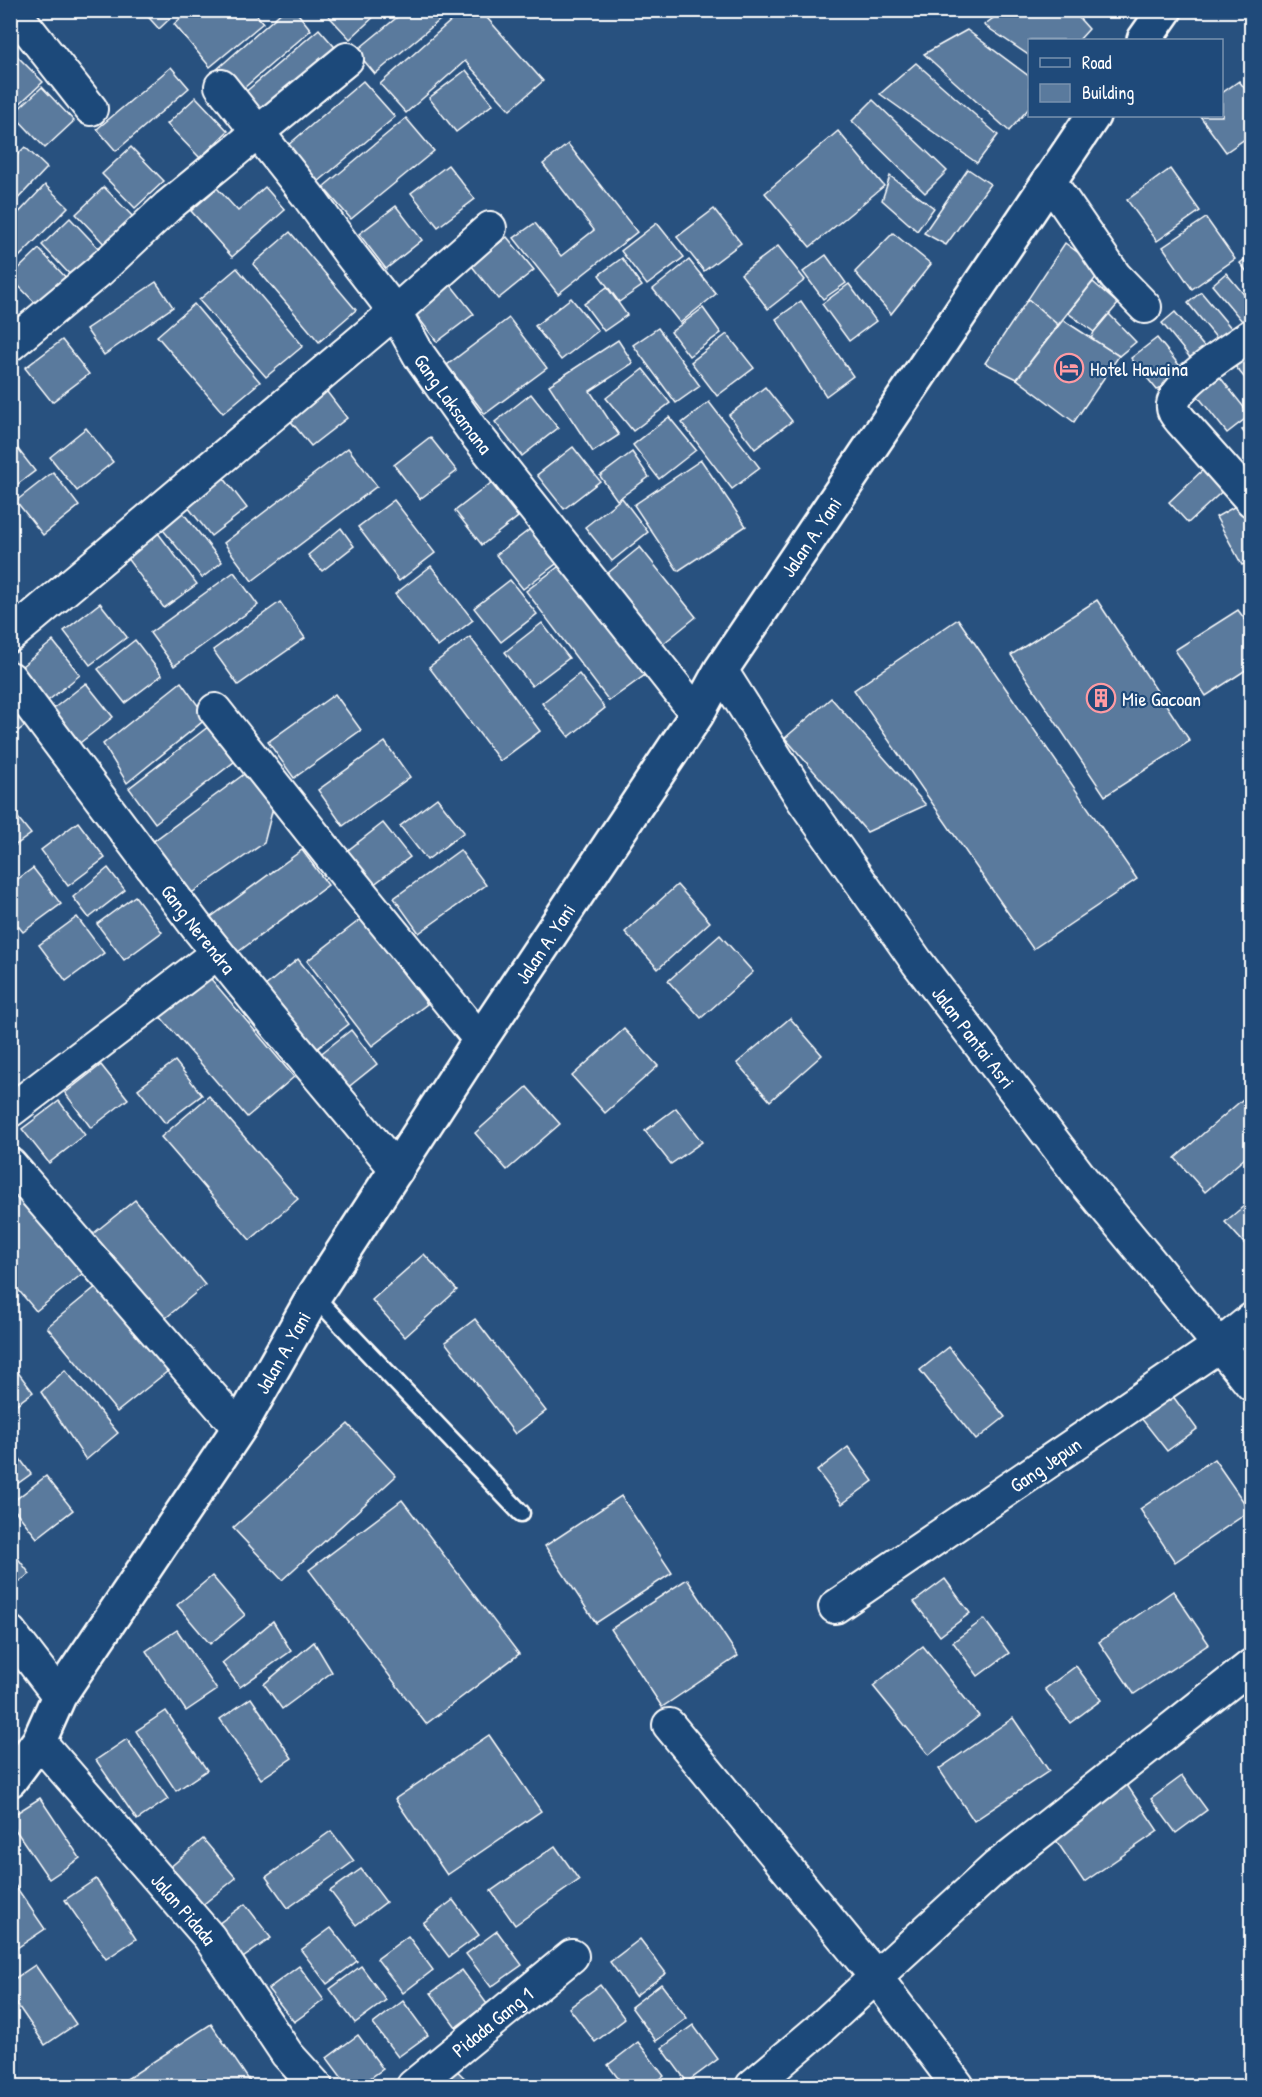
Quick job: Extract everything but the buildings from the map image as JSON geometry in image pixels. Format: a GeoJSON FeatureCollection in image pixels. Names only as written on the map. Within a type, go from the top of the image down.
{"type":"FeatureCollection","features":[{"type":"Feature","properties":{"kind":"highway"},"geometry":{"type":"LineString","coordinates":[[1145,39],[1165,10]]}},
{"type":"Feature","properties":{"kind":"highway","name":"Jalan A. Yani"},"geometry":{"type":"LineString","coordinates":[[10,1780],[39,1741],[59,1696],[238,1428],[314,1296],[480,1040],[697,714],[721,670],[1092,117]]}},
{"type":"Feature","properties":{"kind":"street"},"geometry":{"type":"LineString","coordinates":[[13,10],[91,109]]}},
{"type":"Feature","properties":{"kind":"street"},"geometry":{"type":"LineString","coordinates":[[10,345],[99,271],[168,206],[347,59]]}},
{"type":"Feature","properties":{"kind":"street","name":"Gang Laksamana"},"geometry":{"type":"LineString","coordinates":[[221,86],[308,196],[395,312],[419,355],[473,431],[697,714]]}},
{"type":"Feature","properties":{"kind":"street"},"geometry":{"type":"LineString","coordinates":[[1049,180],[1115,276],[1145,307]]}},
{"type":"Feature","properties":{"kind":"street"},"geometry":{"type":"LineString","coordinates":[[10,636],[395,312],[490,228]]}},
{"type":"Feature","properties":{"kind":"street"},"geometry":{"type":"LineString","coordinates":[[1251,335],[1184,384],[1173,404],[1173,410],[1181,421],[1251,501]]}},
{"type":"Feature","properties":{"kind":"street","name":"Jalan Pantai Asri"},"geometry":{"type":"LineString","coordinates":[[721,670],[803,800],[917,962],[1082,1179],[1251,1385]]}},
{"type":"Feature","properties":{"kind":"street","name":"Gang Nerendra"},"geometry":{"type":"LineString","coordinates":[[10,678],[218,953],[397,1170]]}},
{"type":"Feature","properties":{"kind":"street"},"geometry":{"type":"LineString","coordinates":[[215,710],[480,1040]]}},
{"type":"Feature","properties":{"kind":"street"},"geometry":{"type":"LineString","coordinates":[[10,1111],[218,953]]}},
{"type":"Feature","properties":{"kind":"street"},"geometry":{"type":"LineString","coordinates":[[10,1164],[238,1428]]}},
{"type":"Feature","properties":{"kind":"street","name":"Gang Jepun"},"geometry":{"type":"LineString","coordinates":[[835,1607],[1220,1345],[1251,1319]]}},
{"type":"Feature","properties":{"kind":"street"},"geometry":{"type":"LineString","coordinates":[[10,1632],[59,1696]]}},
{"type":"Feature","properties":{"kind":"street"},"geometry":{"type":"LineString","coordinates":[[752,2086],[996,1867],[1251,1665]]}},
{"type":"Feature","properties":{"kind":"street"},"geometry":{"type":"LineString","coordinates":[[669,1725],[876,1977],[958,2086]]}},
{"type":"Feature","properties":{"kind":"street","name":"Jalan Pidada"},"geometry":{"type":"LineString","coordinates":[[39,1741],[209,1937],[287,2054],[316,2086]]}},
{"type":"Feature","properties":{"kind":"street","name":"Pidada Gang 1"},"geometry":{"type":"LineString","coordinates":[[413,2086],[572,1956]]}},
{"type":"Feature","properties":{"kind":"lane"},"geometry":{"type":"LineString","coordinates":[[314,1296],[521,1513]]}},
{"type":"Feature","properties":{"kind":"place","name":"Hotel Hawaina"},"geometry":{"type":"Point","coordinates":[1069,368]}},
{"type":"Feature","properties":{"kind":"place","name":"Mie Gacoan"},"geometry":{"type":"Point","coordinates":[1101,698]}}]}
